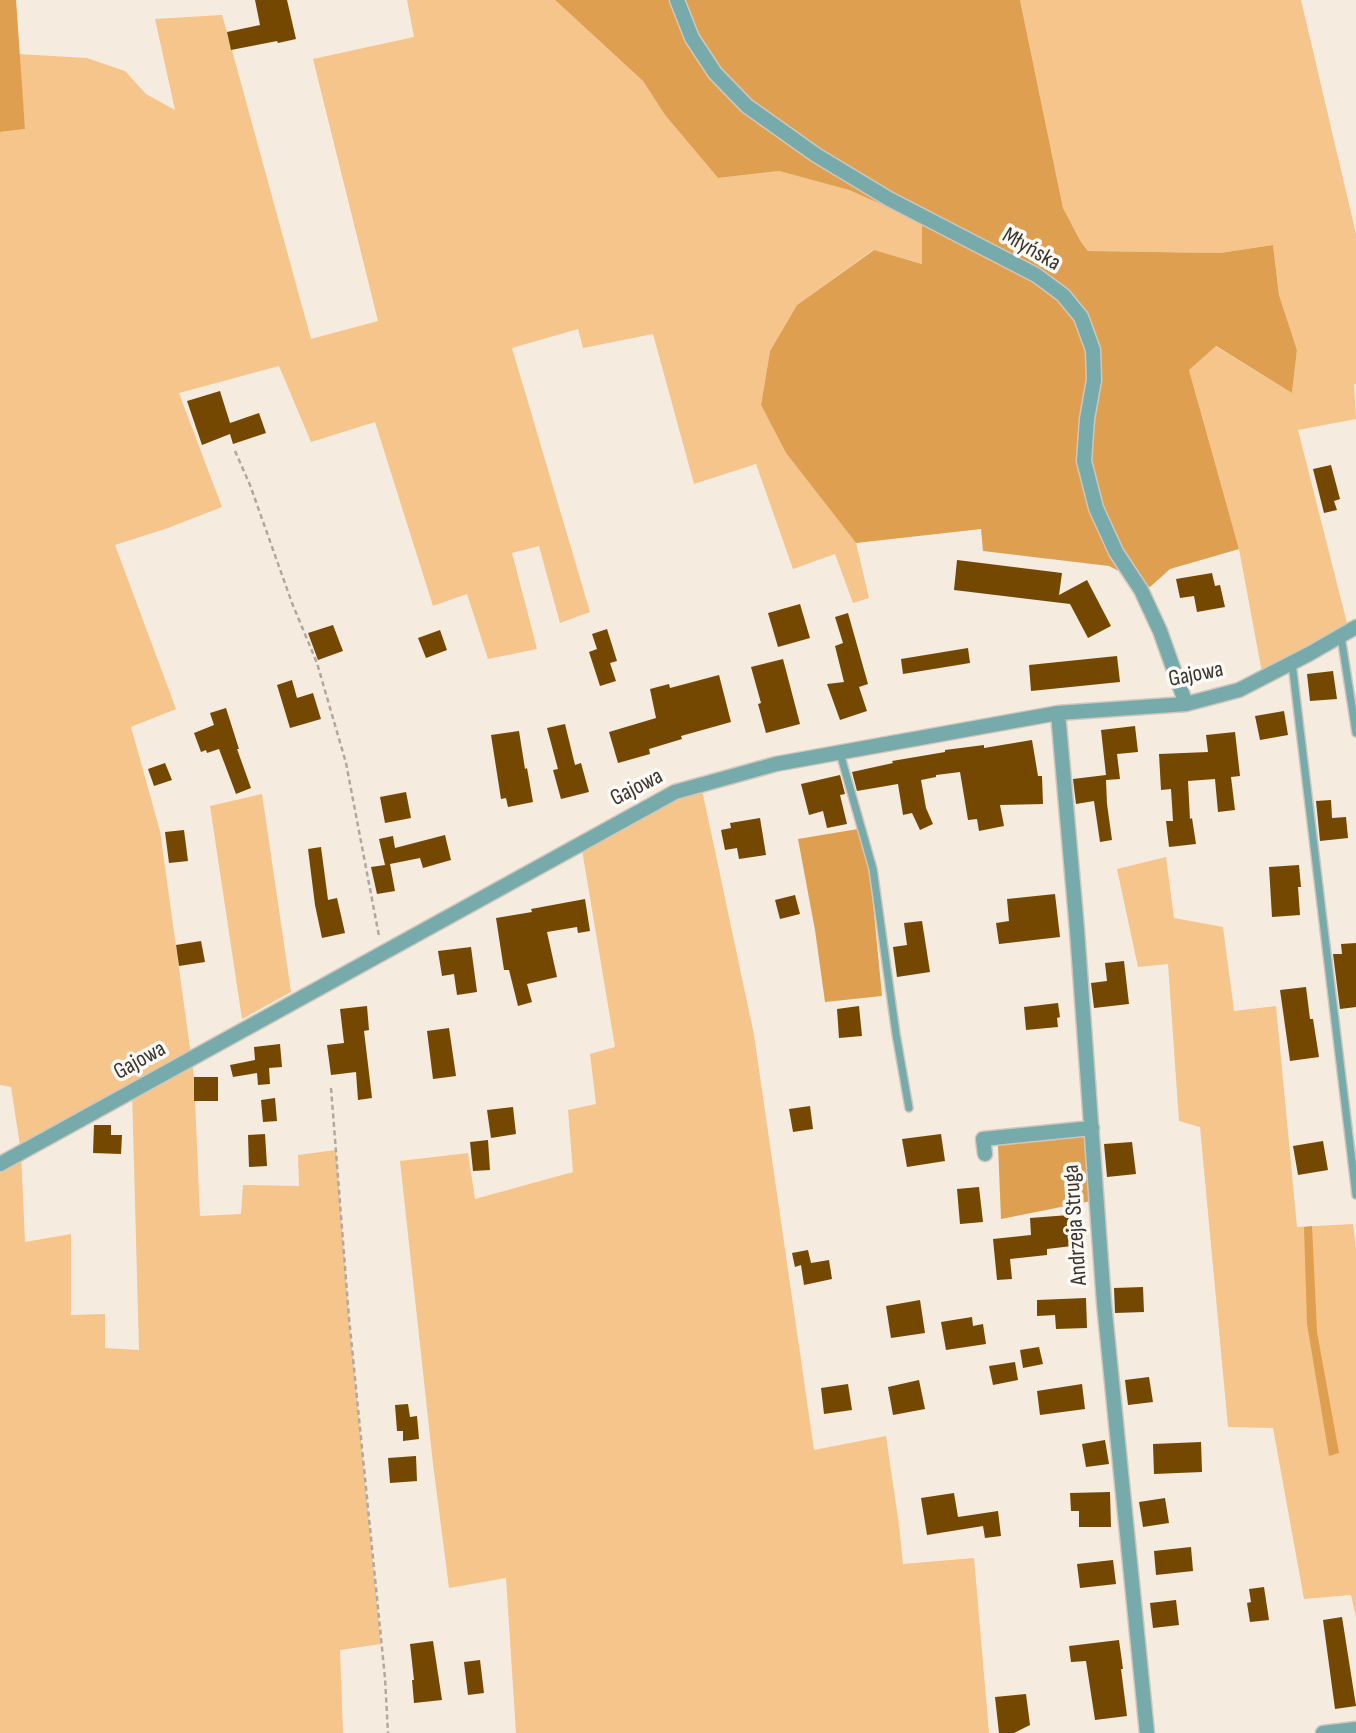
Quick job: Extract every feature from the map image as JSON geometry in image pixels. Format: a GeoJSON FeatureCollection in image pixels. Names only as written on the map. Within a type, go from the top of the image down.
{"type":"FeatureCollection","features":[{"type":"Feature","properties":{"kind":"street","name":"Młyńska"},"geometry":{"type":"LineString","coordinates":[[677,0],[692,38],[715,73],[747,106],[816,155],[889,199],[1036,275],[1063,295],[1081,317],[1093,350],[1094,380],[1087,419],[1084,461],[1096,508],[1116,552],[1155,620],[1186,704]]}},
{"type":"Feature","properties":{"kind":"street","name":"Gajowa"},"geometry":{"type":"LineString","coordinates":[[0,1164],[675,792],[776,764],[1058,713],[1186,704],[1239,690],[1356,627]]}},
{"type":"Feature","properties":{"kind":"street","name":"Andrzeja Struga"},"geometry":{"type":"LineString","coordinates":[[1058,713],[1076,916],[1104,1304],[1147,1733]]}},
{"type":"Feature","properties":{"kind":"street"},"geometry":{"type":"LineString","coordinates":[[985,1154],[984,1139],[1091,1128]]}},
{"type":"Feature","properties":{"kind":"street"},"geometry":{"type":"LineString","coordinates":[[1323,1733],[1356,1728]]}},
{"type":"Feature","properties":{"kind":"lane"},"geometry":{"type":"LineString","coordinates":[[1341,635],[1356,733]]}},
{"type":"Feature","properties":{"kind":"lane"},"geometry":{"type":"LineString","coordinates":[[1292,663],[1356,1195]]}},
{"type":"Feature","properties":{"kind":"lane"},"geometry":{"type":"LineString","coordinates":[[840,752],[873,869],[909,1108]]}},
{"type":"Feature","properties":{"kind":"path"},"geometry":{"type":"LineString","coordinates":[[235,451],[320,676],[346,763],[383,953]]}},
{"type":"Feature","properties":{"kind":"path"},"geometry":{"type":"LineString","coordinates":[[331,1088],[349,1318],[385,1678],[388,1733]]}},
{"type":"Feature","properties":{"kind":"shaded area"},"geometry":{"type":"Polygon","coordinates":[[[0,0],[16,0],[25,129],[0,132],[0,0]]]}},
{"type":"Feature","properties":{"kind":"shaded area"},"geometry":{"type":"Polygon","coordinates":[[[407,0],[555,0],[643,81],[665,115],[718,178],[779,171],[849,190],[922,221],[923,264],[873,250],[797,305],[770,351],[761,405],[786,453],[856,543],[869,598],[853,603],[835,554],[793,569],[756,464],[694,484],[653,334],[583,348],[578,329],[512,348],[590,612],[560,623],[539,546],[512,553],[537,649],[488,659],[467,594],[433,606],[375,422],[311,442],[279,366],[179,393],[222,507],[115,545],[176,709],[131,727],[160,831],[194,1077],[200,1216],[241,1214],[243,1185],[299,1186],[298,1155],[336,1150],[349,1318],[381,1644],[340,1650],[343,1733],[0,1733],[0,1164],[21,1152],[11,1087],[0,1085],[0,132],[25,129],[18,54],[87,58],[125,71],[146,94],[175,110],[155,19],[222,15],[311,339],[378,321],[313,59],[414,37],[407,0]],[[132,1091],[21,1153],[25,1242],[71,1234],[71,1315],[105,1314],[105,1348],[139,1350],[132,1091]]]}},
{"type":"Feature","properties":{"kind":"shaded area"},"geometry":{"type":"Polygon","coordinates":[[[555,0],[1020,0],[1063,208],[1088,251],[1220,253],[1273,245],[1279,295],[1297,350],[1292,393],[1216,346],[1189,370],[1239,549],[1170,569],[1150,587],[1109,566],[983,551],[981,529],[856,543],[786,453],[761,405],[770,351],[797,305],[874,250],[922,264],[922,222],[849,190],[779,171],[718,178],[665,115],[643,81],[555,0]]]}},
{"type":"Feature","properties":{"kind":"shaded area"},"geometry":{"type":"Polygon","coordinates":[[[1020,0],[1301,0],[1356,234],[1356,419],[1298,430],[1349,631],[1263,678],[1239,549],[1189,370],[1215,346],[1292,393],[1297,350],[1279,295],[1273,245],[1220,253],[1088,251],[1063,208],[1020,0]]]}},
{"type":"Feature","properties":{"kind":"shaded area"},"geometry":{"type":"Polygon","coordinates":[[[701,785],[754,1035],[814,1450],[886,1436],[903,1564],[974,1558],[989,1733],[516,1733],[506,1578],[449,1588],[400,1161],[468,1153],[475,1199],[573,1172],[568,1110],[596,1104],[590,1054],[615,1047],[581,844],[701,785]]]}},
{"type":"Feature","properties":{"kind":"shaded area"},"geometry":{"type":"Polygon","coordinates":[[[262,794],[291,992],[242,1019],[210,806],[262,794]]]}},
{"type":"Feature","properties":{"kind":"shaded area"},"geometry":{"type":"Polygon","coordinates":[[[858,829],[870,871],[882,996],[825,1002],[798,839],[858,829]]]}},
{"type":"Feature","properties":{"kind":"shaded area"},"geometry":{"type":"Polygon","coordinates":[[[1166,857],[1174,918],[1223,927],[1234,1011],[1276,1006],[1297,1227],[1353,1224],[1356,1249],[1356,1617],[1351,1595],[1304,1599],[1273,1428],[1228,1427],[1200,1127],[1179,1121],[1168,964],[1138,967],[1117,869],[1166,857]]]}},
{"type":"Feature","properties":{"kind":"shaded area"},"geometry":{"type":"Polygon","coordinates":[[[1084,1136],[1091,1201],[1001,1219],[998,1145],[1084,1136]]]}},
{"type":"Feature","properties":{"kind":"shaded area"},"geometry":{"type":"Polygon","coordinates":[[[1312,1226],[1317,1332],[1339,1453],[1329,1456],[1307,1324],[1304,1227],[1312,1226]]]}},
{"type":"Feature","properties":{"kind":"building"},"geometry":{"type":"Polygon","coordinates":[[[255,0],[287,0],[296,39],[231,50],[227,32],[260,25],[255,0]]]}},
{"type":"Feature","properties":{"kind":"building"},"geometry":{"type":"Polygon","coordinates":[[[220,391],[230,423],[259,413],[266,433],[233,444],[230,434],[202,445],[187,401],[220,391]]]}},
{"type":"Feature","properties":{"kind":"building"},"geometry":{"type":"Polygon","coordinates":[[[1331,465],[1340,499],[1334,501],[1337,510],[1324,513],[1313,469],[1331,465]]]}},
{"type":"Feature","properties":{"kind":"building"},"geometry":{"type":"Polygon","coordinates":[[[957,560],[1062,573],[1059,595],[1087,580],[1111,626],[1088,638],[1070,604],[954,590],[957,560]]]}},
{"type":"Feature","properties":{"kind":"building"},"geometry":{"type":"Polygon","coordinates":[[[1212,573],[1215,586],[1220,585],[1225,607],[1197,612],[1194,596],[1180,598],[1176,579],[1212,573]]]}},
{"type":"Feature","properties":{"kind":"building"},"geometry":{"type":"Polygon","coordinates":[[[800,604],[810,638],[778,647],[768,613],[800,604]]]}},
{"type":"Feature","properties":{"kind":"building"},"geometry":{"type":"Polygon","coordinates":[[[848,613],[868,684],[859,687],[867,711],[840,720],[827,684],[844,682],[835,646],[843,643],[835,617],[848,613]]]}},
{"type":"Feature","properties":{"kind":"building"},"geometry":{"type":"Polygon","coordinates":[[[333,625],[343,651],[318,660],[308,633],[333,625]]]}},
{"type":"Feature","properties":{"kind":"building"},"geometry":{"type":"Polygon","coordinates":[[[607,629],[617,661],[610,663],[616,681],[600,686],[589,652],[597,649],[592,634],[607,629]]]}},
{"type":"Feature","properties":{"kind":"building"},"geometry":{"type":"Polygon","coordinates":[[[440,630],[447,650],[426,658],[418,638],[440,630]]]}},
{"type":"Feature","properties":{"kind":"building"},"geometry":{"type":"Polygon","coordinates":[[[968,648],[970,663],[903,674],[901,659],[968,648]]]}},
{"type":"Feature","properties":{"kind":"building"},"geometry":{"type":"Polygon","coordinates":[[[1117,656],[1120,682],[1031,691],[1029,665],[1117,656]]]}},
{"type":"Feature","properties":{"kind":"building"},"geometry":{"type":"Polygon","coordinates":[[[783,659],[800,724],[766,733],[751,667],[783,659]]]}},
{"type":"Feature","properties":{"kind":"building"},"geometry":{"type":"Polygon","coordinates":[[[1333,671],[1337,699],[1310,701],[1307,674],[1333,671]]]}},
{"type":"Feature","properties":{"kind":"building"},"geometry":{"type":"Polygon","coordinates":[[[719,675],[731,722],[681,736],[682,739],[649,749],[650,754],[618,763],[609,732],[656,718],[650,689],[669,684],[670,688],[719,675]]]}},
{"type":"Feature","properties":{"kind":"building"},"geometry":{"type":"Polygon","coordinates":[[[292,680],[297,698],[313,693],[321,719],[290,728],[277,685],[292,680]]]}},
{"type":"Feature","properties":{"kind":"building"},"geometry":{"type":"Polygon","coordinates":[[[226,708],[251,788],[236,794],[219,749],[201,752],[194,733],[214,725],[210,713],[226,708]]]}},
{"type":"Feature","properties":{"kind":"building"},"geometry":{"type":"Polygon","coordinates":[[[1284,711],[1288,735],[1260,740],[1255,716],[1284,711]]]}},
{"type":"Feature","properties":{"kind":"building"},"geometry":{"type":"Polygon","coordinates":[[[565,724],[575,765],[581,763],[589,792],[561,799],[553,770],[558,769],[547,728],[565,724]]]}},
{"type":"Feature","properties":{"kind":"building"},"geometry":{"type":"Polygon","coordinates":[[[1135,726],[1138,752],[1117,754],[1120,779],[1106,780],[1112,840],[1100,842],[1094,801],[1076,804],[1073,779],[1106,775],[1101,730],[1135,726]]]}},
{"type":"Feature","properties":{"kind":"building"},"geometry":{"type":"Polygon","coordinates":[[[519,731],[533,802],[508,807],[506,798],[501,799],[491,735],[519,731]]]}},
{"type":"Feature","properties":{"kind":"building"},"geometry":{"type":"Polygon","coordinates":[[[1235,732],[1240,776],[1231,777],[1235,810],[1218,812],[1215,779],[1188,781],[1190,819],[1192,818],[1196,844],[1169,847],[1166,821],[1173,821],[1171,789],[1161,790],[1159,754],[1208,752],[1206,735],[1235,732]]]}},
{"type":"Feature","properties":{"kind":"building"},"geometry":{"type":"Polygon","coordinates":[[[1032,740],[1038,776],[1042,776],[1043,804],[1000,805],[1004,826],[979,831],[977,819],[968,820],[960,772],[921,780],[926,808],[933,824],[920,830],[912,813],[903,815],[898,784],[857,791],[852,772],[945,750],[984,745],[984,748],[1032,740]]]}},
{"type":"Feature","properties":{"kind":"building"},"geometry":{"type":"Polygon","coordinates":[[[165,763],[172,780],[154,786],[148,769],[165,763]]]}},
{"type":"Feature","properties":{"kind":"building"},"geometry":{"type":"Polygon","coordinates":[[[840,775],[845,794],[840,795],[847,824],[827,828],[823,811],[809,815],[801,784],[840,775]]]}},
{"type":"Feature","properties":{"kind":"building"},"geometry":{"type":"Polygon","coordinates":[[[406,792],[411,818],[385,823],[380,797],[406,792]]]}},
{"type":"Feature","properties":{"kind":"building"},"geometry":{"type":"Polygon","coordinates":[[[1331,800],[1332,818],[1346,817],[1348,838],[1320,841],[1316,801],[1331,800]]]}},
{"type":"Feature","properties":{"kind":"building"},"geometry":{"type":"Polygon","coordinates":[[[760,818],[766,855],[739,859],[737,848],[725,850],[721,830],[731,828],[730,823],[760,818]]]}},
{"type":"Feature","properties":{"kind":"building"},"geometry":{"type":"Polygon","coordinates":[[[184,830],[188,861],[169,863],[165,832],[184,830]]]}},
{"type":"Feature","properties":{"kind":"building"},"geometry":{"type":"Polygon","coordinates":[[[445,835],[451,860],[423,868],[420,858],[390,864],[395,891],[377,894],[371,867],[385,865],[379,839],[393,836],[395,848],[445,835]]]}},
{"type":"Feature","properties":{"kind":"building"},"geometry":{"type":"Polygon","coordinates":[[[321,847],[328,900],[337,898],[345,933],[322,938],[308,849],[321,847]]]}},
{"type":"Feature","properties":{"kind":"building"},"geometry":{"type":"Polygon","coordinates":[[[1299,865],[1300,915],[1272,917],[1269,867],[1299,865]]]}},
{"type":"Feature","properties":{"kind":"building"},"geometry":{"type":"Polygon","coordinates":[[[1055,894],[1060,937],[999,944],[996,923],[1009,921],[1007,899],[1055,894]]]}},
{"type":"Feature","properties":{"kind":"building"},"geometry":{"type":"Polygon","coordinates":[[[795,895],[800,914],[780,919],[775,900],[795,895]]]}},
{"type":"Feature","properties":{"kind":"building"},"geometry":{"type":"Polygon","coordinates":[[[585,899],[590,931],[578,933],[577,927],[547,932],[557,977],[527,984],[532,1002],[518,1006],[509,970],[504,970],[496,918],[585,899]]]}},
{"type":"Feature","properties":{"kind":"building"},"geometry":{"type":"Polygon","coordinates":[[[922,921],[930,972],[897,977],[893,947],[907,945],[904,923],[922,921]]]}},
{"type":"Feature","properties":{"kind":"building"},"geometry":{"type":"Polygon","coordinates":[[[201,941],[205,962],[179,966],[176,945],[201,941]]]}},
{"type":"Feature","properties":{"kind":"building"},"geometry":{"type":"Polygon","coordinates":[[[1356,943],[1356,1007],[1340,1009],[1333,954],[1342,954],[1341,944],[1356,943]]]}},
{"type":"Feature","properties":{"kind":"building"},"geometry":{"type":"Polygon","coordinates":[[[471,947],[477,992],[457,995],[454,974],[442,976],[438,951],[471,947]]]}},
{"type":"Feature","properties":{"kind":"building"},"geometry":{"type":"Polygon","coordinates":[[[1124,961],[1129,1004],[1094,1008],[1091,983],[1107,981],[1105,963],[1124,961]]]}},
{"type":"Feature","properties":{"kind":"building"},"geometry":{"type":"Polygon","coordinates":[[[1306,987],[1319,1057],[1290,1061],[1280,990],[1306,987]]]}},
{"type":"Feature","properties":{"kind":"building"},"geometry":{"type":"Polygon","coordinates":[[[1058,1003],[1058,1027],[1026,1030],[1024,1007],[1058,1003]]]}},
{"type":"Feature","properties":{"kind":"building"},"geometry":{"type":"Polygon","coordinates":[[[367,1006],[369,1030],[364,1031],[372,1098],[358,1100],[356,1072],[331,1075],[327,1045],[344,1043],[340,1009],[367,1006]]]}},
{"type":"Feature","properties":{"kind":"building"},"geometry":{"type":"Polygon","coordinates":[[[859,1006],[862,1036],[839,1038],[837,1009],[859,1006]]]}},
{"type":"Feature","properties":{"kind":"building"},"geometry":{"type":"Polygon","coordinates":[[[449,1028],[456,1076],[433,1079],[427,1031],[449,1028]]]}},
{"type":"Feature","properties":{"kind":"building"},"geometry":{"type":"Polygon","coordinates":[[[280,1044],[282,1067],[269,1068],[270,1084],[258,1085],[257,1073],[233,1077],[230,1065],[255,1060],[254,1047],[280,1044]]]}},
{"type":"Feature","properties":{"kind":"building"},"geometry":{"type":"Polygon","coordinates":[[[194,1077],[218,1077],[218,1101],[194,1101],[194,1077]]]}},
{"type":"Feature","properties":{"kind":"building"},"geometry":{"type":"Polygon","coordinates":[[[275,1098],[277,1121],[263,1122],[261,1100],[275,1098]]]}},
{"type":"Feature","properties":{"kind":"building"},"geometry":{"type":"Polygon","coordinates":[[[810,1106],[813,1129],[793,1132],[789,1109],[810,1106]]]}},
{"type":"Feature","properties":{"kind":"building"},"geometry":{"type":"Polygon","coordinates":[[[513,1107],[516,1134],[491,1138],[487,1110],[513,1107]]]}},
{"type":"Feature","properties":{"kind":"building"},"geometry":{"type":"Polygon","coordinates":[[[94,1125],[111,1125],[111,1135],[122,1135],[121,1154],[93,1153],[94,1125]]]}},
{"type":"Feature","properties":{"kind":"building"},"geometry":{"type":"Polygon","coordinates":[[[265,1134],[267,1166],[249,1167],[248,1135],[265,1134]]]}},
{"type":"Feature","properties":{"kind":"building"},"geometry":{"type":"Polygon","coordinates":[[[941,1134],[945,1161],[907,1167],[902,1139],[941,1134]]]}},
{"type":"Feature","properties":{"kind":"building"},"geometry":{"type":"Polygon","coordinates":[[[488,1140],[490,1170],[473,1171],[470,1142],[488,1140]]]}},
{"type":"Feature","properties":{"kind":"building"},"geometry":{"type":"Polygon","coordinates":[[[1323,1141],[1328,1170],[1298,1175],[1293,1146],[1323,1141]]]}},
{"type":"Feature","properties":{"kind":"building"},"geometry":{"type":"Polygon","coordinates":[[[1132,1142],[1136,1174],[1107,1177],[1104,1144],[1132,1142]]]}},
{"type":"Feature","properties":{"kind":"building"},"geometry":{"type":"Polygon","coordinates":[[[979,1187],[983,1222],[960,1224],[957,1189],[979,1187]]]}},
{"type":"Feature","properties":{"kind":"building"},"geometry":{"type":"Polygon","coordinates":[[[1069,1215],[1072,1246],[1047,1249],[1047,1255],[1010,1259],[1012,1279],[997,1280],[993,1239],[1031,1235],[1030,1218],[1069,1215]]]}},
{"type":"Feature","properties":{"kind":"building"},"geometry":{"type":"Polygon","coordinates":[[[808,1250],[811,1263],[829,1260],[832,1279],[804,1285],[801,1265],[795,1267],[792,1253],[808,1250]]]}},
{"type":"Feature","properties":{"kind":"building"},"geometry":{"type":"Polygon","coordinates":[[[1143,1287],[1144,1312],[1115,1313],[1114,1288],[1143,1287]]]}},
{"type":"Feature","properties":{"kind":"building"},"geometry":{"type":"Polygon","coordinates":[[[1086,1298],[1087,1328],[1056,1329],[1055,1315],[1037,1316],[1037,1300],[1086,1298]]]}},
{"type":"Feature","properties":{"kind":"building"},"geometry":{"type":"Polygon","coordinates":[[[920,1300],[925,1333],[891,1338],[886,1306],[920,1300]]]}},
{"type":"Feature","properties":{"kind":"building"},"geometry":{"type":"Polygon","coordinates":[[[972,1317],[973,1326],[983,1324],[986,1344],[946,1350],[941,1322],[972,1317]]]}},
{"type":"Feature","properties":{"kind":"building"},"geometry":{"type":"Polygon","coordinates":[[[1039,1347],[1043,1364],[1023,1368],[1020,1350],[1039,1347]]]}},
{"type":"Feature","properties":{"kind":"building"},"geometry":{"type":"Polygon","coordinates":[[[1015,1362],[1018,1380],[993,1385],[989,1366],[1015,1362]]]}},
{"type":"Feature","properties":{"kind":"building"},"geometry":{"type":"Polygon","coordinates":[[[1149,1377],[1153,1402],[1128,1405],[1125,1380],[1149,1377]]]}},
{"type":"Feature","properties":{"kind":"building"},"geometry":{"type":"Polygon","coordinates":[[[919,1380],[925,1409],[893,1415],[888,1387],[919,1380]]]}},
{"type":"Feature","properties":{"kind":"building"},"geometry":{"type":"Polygon","coordinates":[[[848,1384],[852,1410],[824,1414],[821,1388],[848,1384]]]}},
{"type":"Feature","properties":{"kind":"building"},"geometry":{"type":"Polygon","coordinates":[[[1082,1384],[1085,1409],[1040,1415],[1037,1391],[1082,1384]]]}},
{"type":"Feature","properties":{"kind":"building"},"geometry":{"type":"Polygon","coordinates":[[[408,1404],[410,1417],[417,1416],[419,1439],[403,1441],[403,1431],[397,1431],[395,1405],[408,1404]]]}},
{"type":"Feature","properties":{"kind":"building"},"geometry":{"type":"Polygon","coordinates":[[[1105,1440],[1109,1464],[1086,1467],[1082,1444],[1105,1440]]]}},
{"type":"Feature","properties":{"kind":"building"},"geometry":{"type":"Polygon","coordinates":[[[1201,1442],[1202,1472],[1154,1474],[1153,1444],[1201,1442]]]}},
{"type":"Feature","properties":{"kind":"building"},"geometry":{"type":"Polygon","coordinates":[[[416,1456],[417,1481],[390,1483],[388,1458],[416,1456]]]}},
{"type":"Feature","properties":{"kind":"building"},"geometry":{"type":"Polygon","coordinates":[[[1110,1492],[1111,1527],[1079,1527],[1079,1511],[1071,1511],[1070,1493],[1110,1492]]]}},
{"type":"Feature","properties":{"kind":"building"},"geometry":{"type":"Polygon","coordinates":[[[954,1493],[958,1517],[998,1511],[1001,1536],[985,1538],[983,1526],[927,1535],[921,1498],[954,1493]]]}},
{"type":"Feature","properties":{"kind":"building"},"geometry":{"type":"Polygon","coordinates":[[[1165,1498],[1169,1523],[1143,1527],[1139,1502],[1165,1498]]]}},
{"type":"Feature","properties":{"kind":"building"},"geometry":{"type":"Polygon","coordinates":[[[1191,1547],[1193,1571],[1156,1575],[1154,1551],[1191,1547]]]}},
{"type":"Feature","properties":{"kind":"building"},"geometry":{"type":"Polygon","coordinates":[[[1113,1560],[1116,1584],[1080,1588],[1077,1564],[1113,1560]]]}},
{"type":"Feature","properties":{"kind":"building"},"geometry":{"type":"Polygon","coordinates":[[[1264,1587],[1269,1620],[1250,1622],[1247,1603],[1251,1602],[1249,1589],[1264,1587]]]}},
{"type":"Feature","properties":{"kind":"building"},"geometry":{"type":"Polygon","coordinates":[[[1176,1600],[1179,1625],[1153,1628],[1150,1603],[1176,1600]]]}},
{"type":"Feature","properties":{"kind":"building"},"geometry":{"type":"Polygon","coordinates":[[[1342,1617],[1356,1706],[1335,1709],[1323,1620],[1342,1617]]]}},
{"type":"Feature","properties":{"kind":"building"},"geometry":{"type":"Polygon","coordinates":[[[1119,1640],[1127,1716],[1095,1720],[1086,1661],[1071,1662],[1069,1646],[1119,1640]]]}},
{"type":"Feature","properties":{"kind":"building"},"geometry":{"type":"Polygon","coordinates":[[[433,1641],[442,1700],[414,1703],[410,1644],[433,1641]]]}},
{"type":"Feature","properties":{"kind":"building"},"geometry":{"type":"Polygon","coordinates":[[[480,1660],[484,1693],[468,1695],[464,1662],[480,1660]]]}},
{"type":"Feature","properties":{"kind":"building"},"geometry":{"type":"Polygon","coordinates":[[[1026,1694],[1030,1725],[1014,1733],[999,1733],[995,1697],[1026,1694]]]}}]}
